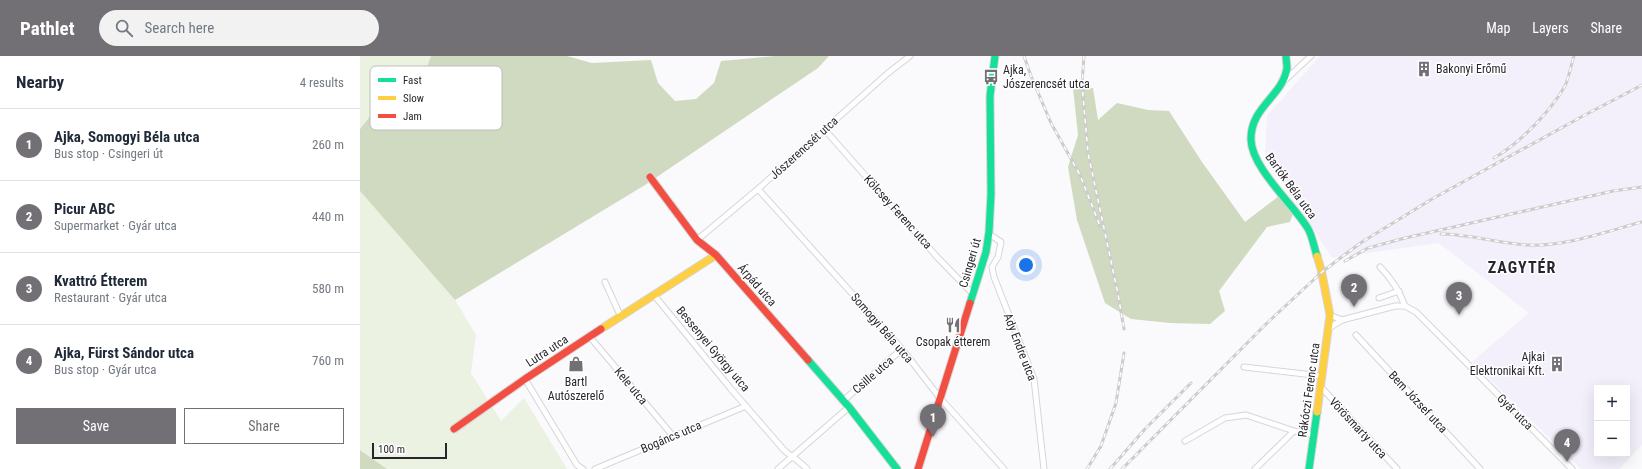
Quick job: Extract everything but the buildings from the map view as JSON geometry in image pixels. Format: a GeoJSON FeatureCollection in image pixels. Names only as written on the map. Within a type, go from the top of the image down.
{"type":"FeatureCollection","features":[{"type":"Feature","properties":{"kind":"street","name":"Jószerencsét utca"},"geometry":{"type":"LineString","coordinates":[[697,240],[758,189],[888,73],[910,56]]}},
{"type":"Feature","properties":{"kind":"street","name":"Csingeri út"},"geometry":{"type":"LineString","coordinates":[[918,469],[984,258],[989,234],[992,176],[990,94],[995,56]]}},
{"type":"Feature","properties":{"kind":"street","name":"Bartók Béla utca"},"geometry":{"type":"LineString","coordinates":[[1286,56],[1288,68],[1282,83],[1259,111],[1253,124],[1251,141],[1256,162],[1308,228],[1321,269],[1330,314]]}},
{"type":"Feature","properties":{"kind":"street"},"geometry":{"type":"LineString","coordinates":[[1282,83],[1311,56]]}},
{"type":"Feature","properties":{"kind":"street","name":"Kölcsey Ferenc utca"},"geometry":{"type":"LineString","coordinates":[[825,130],[938,258],[973,294]]}},
{"type":"Feature","properties":{"kind":"street","name":"Árpád utca"},"geometry":{"type":"LineString","coordinates":[[650,177],[697,240],[716,255],[849,407],[897,469]]}},
{"type":"Feature","properties":{"kind":"street","name":"Somogyi Béla utca"},"geometry":{"type":"LineString","coordinates":[[758,189],[902,349],[940,398],[1004,469]]}},
{"type":"Feature","properties":{"kind":"street","name":"Ady Endre utca"},"geometry":{"type":"LineString","coordinates":[[989,234],[1001,242],[998,257],[992,267],[994,277],[1034,379],[1044,469]]}},
{"type":"Feature","properties":{"kind":"street"},"geometry":{"type":"LineString","coordinates":[[654,295],[716,255]]}},
{"type":"Feature","properties":{"kind":"street"},"geometry":{"type":"LineString","coordinates":[[1329,328],[1342,320],[1360,317],[1386,307],[1405,306],[1399,290],[1392,279],[1380,267]]}},
{"type":"Feature","properties":{"kind":"street"},"geometry":{"type":"LineString","coordinates":[[605,282],[621,316]]}},
{"type":"Feature","properties":{"kind":"street"},"geometry":{"type":"LineString","coordinates":[[1379,298],[1399,290]]}},
{"type":"Feature","properties":{"kind":"street","name":"Lutra utca"},"geometry":{"type":"LineString","coordinates":[[454,429],[525,379],[654,295]]}},
{"type":"Feature","properties":{"kind":"street","name":"Bessenyei György utca"},"geometry":{"type":"LineString","coordinates":[[654,295],[746,406],[790,456],[801,462],[807,469]]}},
{"type":"Feature","properties":{"kind":"street","name":"Gyár utca"},"geometry":{"type":"LineString","coordinates":[[1405,306],[1416,312],[1568,468]]}},
{"type":"Feature","properties":{"kind":"street"},"geometry":{"type":"LineString","coordinates":[[1330,314],[1342,320]]}},
{"type":"Feature","properties":{"kind":"street","name":"Rákóczi Ferenc utca"},"geometry":{"type":"LineString","coordinates":[[1311,467],[1330,314]]}},
{"type":"Feature","properties":{"kind":"street","name":"Bem József utca"},"geometry":{"type":"LineString","coordinates":[[1356,335],[1480,469]]}},
{"type":"Feature","properties":{"kind":"street","name":"Kele utca"},"geometry":{"type":"LineString","coordinates":[[590,337],[673,436]]}},
{"type":"Feature","properties":{"kind":"street","name":"Csille utca"},"geometry":{"type":"LineString","coordinates":[[843,401],[902,349]]}},
{"type":"Feature","properties":{"kind":"street"},"geometry":{"type":"LineString","coordinates":[[1244,367],[1322,376]]}},
{"type":"Feature","properties":{"kind":"street"},"geometry":{"type":"LineString","coordinates":[[525,379],[577,465],[583,469]]}},
{"type":"Feature","properties":{"kind":"street","name":"Vörösmarty utca"},"geometry":{"type":"LineString","coordinates":[[1320,386],[1397,469]]}},
{"type":"Feature","properties":{"kind":"street","name":"Bogáncs utca"},"geometry":{"type":"LineString","coordinates":[[595,469],[746,406]]}},
{"type":"Feature","properties":{"kind":"street"},"geometry":{"type":"LineString","coordinates":[[778,469],[790,456],[849,407]]}},
{"type":"Feature","properties":{"kind":"street"},"geometry":{"type":"LineString","coordinates":[[1185,441],[1225,418],[1246,415],[1314,435]]}},
{"type":"Feature","properties":{"kind":"street"},"geometry":{"type":"LineString","coordinates":[[1255,469],[1294,430]]}},
{"type":"Feature","properties":{"kind":"shaded area"},"geometry":{"type":"Polygon","coordinates":[[[1320,56],[1642,56],[1642,445],[1619,469],[1581,469],[1472,362],[1529,313],[1439,243],[1332,258],[1265,154],[1267,116],[1320,56]]]}},
{"type":"Feature","properties":{"kind":"green space"},"geometry":{"type":"Polygon","coordinates":[[[360,56],[431,56],[427,66],[370,66],[370,116],[360,129],[360,56]]]}},
{"type":"Feature","properties":{"kind":"green space"},"geometry":{"type":"Polygon","coordinates":[[[431,56],[567,56],[592,63],[651,60],[658,83],[675,101],[696,99],[714,83],[721,61],[775,56],[829,56],[818,68],[645,185],[455,300],[360,191],[360,129],[370,116],[370,130],[502,130],[502,66],[427,66],[431,56]]]}},
{"type":"Feature","properties":{"kind":"green space"},"geometry":{"type":"Polygon","coordinates":[[[1073,88],[1093,88],[1098,120],[1117,103],[1148,110],[1169,111],[1202,162],[1245,222],[1279,196],[1293,213],[1290,222],[1267,227],[1219,291],[1225,311],[1210,324],[1170,323],[1131,319],[1105,303],[1077,220],[1068,167],[1078,135],[1073,88]]]}},
{"type":"Feature","properties":{"kind":"green space"},"geometry":{"type":"Polygon","coordinates":[[[360,191],[455,300],[476,335],[471,373],[501,421],[524,398],[567,469],[387,469],[360,450],[360,191]]]}},
{"type":"Feature","properties":{"kind":"green space"},"geometry":{"type":"Polygon","coordinates":[[[360,450],[387,469],[360,469],[360,450]]]}},
{"type":"Feature","properties":{"kind":"railway"},"geometry":{"type":"LineString","coordinates":[[1024,56],[1051,123],[1080,175],[1100,226]]}},
{"type":"Feature","properties":{"kind":"railway"},"geometry":{"type":"LineString","coordinates":[[1084,56],[1082,84],[1088,153],[1124,329]]}},
{"type":"Feature","properties":{"kind":"railway"},"geometry":{"type":"LineString","coordinates":[[1494,158],[1504,152],[1534,126],[1559,96],[1568,79],[1574,56]]}},
{"type":"Feature","properties":{"kind":"railway"},"geometry":{"type":"LineString","coordinates":[[1122,469],[1266,324],[1322,272],[1343,256],[1362,242],[1432,199],[1642,85]]}},
{"type":"Feature","properties":{"kind":"railway"},"geometry":{"type":"LineString","coordinates":[[1345,261],[1368,248],[1405,238],[1613,191],[1642,187]]}},
{"type":"Feature","properties":{"kind":"railway"},"geometry":{"type":"LineString","coordinates":[[1441,234],[1452,234],[1507,243],[1543,245],[1557,244],[1586,238],[1642,222]]}},
{"type":"Feature","properties":{"kind":"railway"},"geometry":{"type":"LineString","coordinates":[[1087,469],[1101,446],[1116,403],[1124,353]]}},
{"type":"Feature","properties":{"kind":"railway"},"geometry":{"type":"LineString","coordinates":[[1110,469],[1145,429],[1191,383]]}},
{"type":"Feature","properties":{"kind":"traffic: fast"},"geometry":{"type":"LineString","coordinates":[[970,303],[986,252],[989,232],[991,194],[990,96],[995,56]]}},
{"type":"Feature","properties":{"kind":"traffic: fast"},"geometry":{"type":"LineString","coordinates":[[1286,56],[1287,68],[1284,78],[1280,86],[1261,110],[1256,119],[1252,129],[1251,140],[1253,151],[1265,174],[1309,230],[1317,256]]}},
{"type":"Feature","properties":{"kind":"traffic: fast"},"geometry":{"type":"LineString","coordinates":[[808,360],[849,407],[897,469]]}},
{"type":"Feature","properties":{"kind":"traffic: fast"},"geometry":{"type":"LineString","coordinates":[[1309,469],[1317,412]]}},
{"type":"Feature","properties":{"kind":"traffic: slow"},"geometry":{"type":"LineString","coordinates":[[601,329],[716,255]]}},
{"type":"Feature","properties":{"kind":"traffic: slow"},"geometry":{"type":"LineString","coordinates":[[1317,256],[1330,315],[1317,412]]}},
{"type":"Feature","properties":{"kind":"traffic: jam"},"geometry":{"type":"LineString","coordinates":[[650,177],[697,240],[716,255],[808,360]]}},
{"type":"Feature","properties":{"kind":"traffic: jam"},"geometry":{"type":"LineString","coordinates":[[918,469],[970,303]]}},
{"type":"Feature","properties":{"kind":"traffic: jam"},"geometry":{"type":"LineString","coordinates":[[454,429],[525,379],[601,329]]}},
{"type":"Feature","properties":{"kind":"place","name":"Bakonyi Erőmű"},"geometry":{"type":"Point","coordinates":[1424,69]}},
{"type":"Feature","properties":{"kind":"place","name":"Ajka, Jószerencsét utca"},"geometry":{"type":"Point","coordinates":[991,77]}},
{"type":"Feature","properties":{"kind":"place","name":"Picur ABC"},"geometry":{"type":"Point","coordinates":[1354,307]}},
{"type":"Feature","properties":{"kind":"place","name":"Kvattró Étterem"},"geometry":{"type":"Point","coordinates":[1459,315]}},
{"type":"Feature","properties":{"kind":"place","name":"Csopak étterem"},"geometry":{"type":"Point","coordinates":[953,325]}},
{"type":"Feature","properties":{"kind":"place","name":"Bartl Autószerelő"},"geometry":{"type":"Point","coordinates":[576,364]}},
{"type":"Feature","properties":{"kind":"place","name":"Ajkai Elektronikai Kft."},"geometry":{"type":"Point","coordinates":[1557,364]}},
{"type":"Feature","properties":{"kind":"place","name":"Ajka, Somogyi Béla utca"},"geometry":{"type":"Point","coordinates":[933,437]}},
{"type":"Feature","properties":{"kind":"place","name":"Ajka, Fürst Sándor utca"},"geometry":{"type":"Point","coordinates":[1567,462]}},
{"type":"Feature","properties":{"kind":"district","name":"ZAGYTÉR"},"geometry":{"type":"Point","coordinates":[1522,267]}}]}
